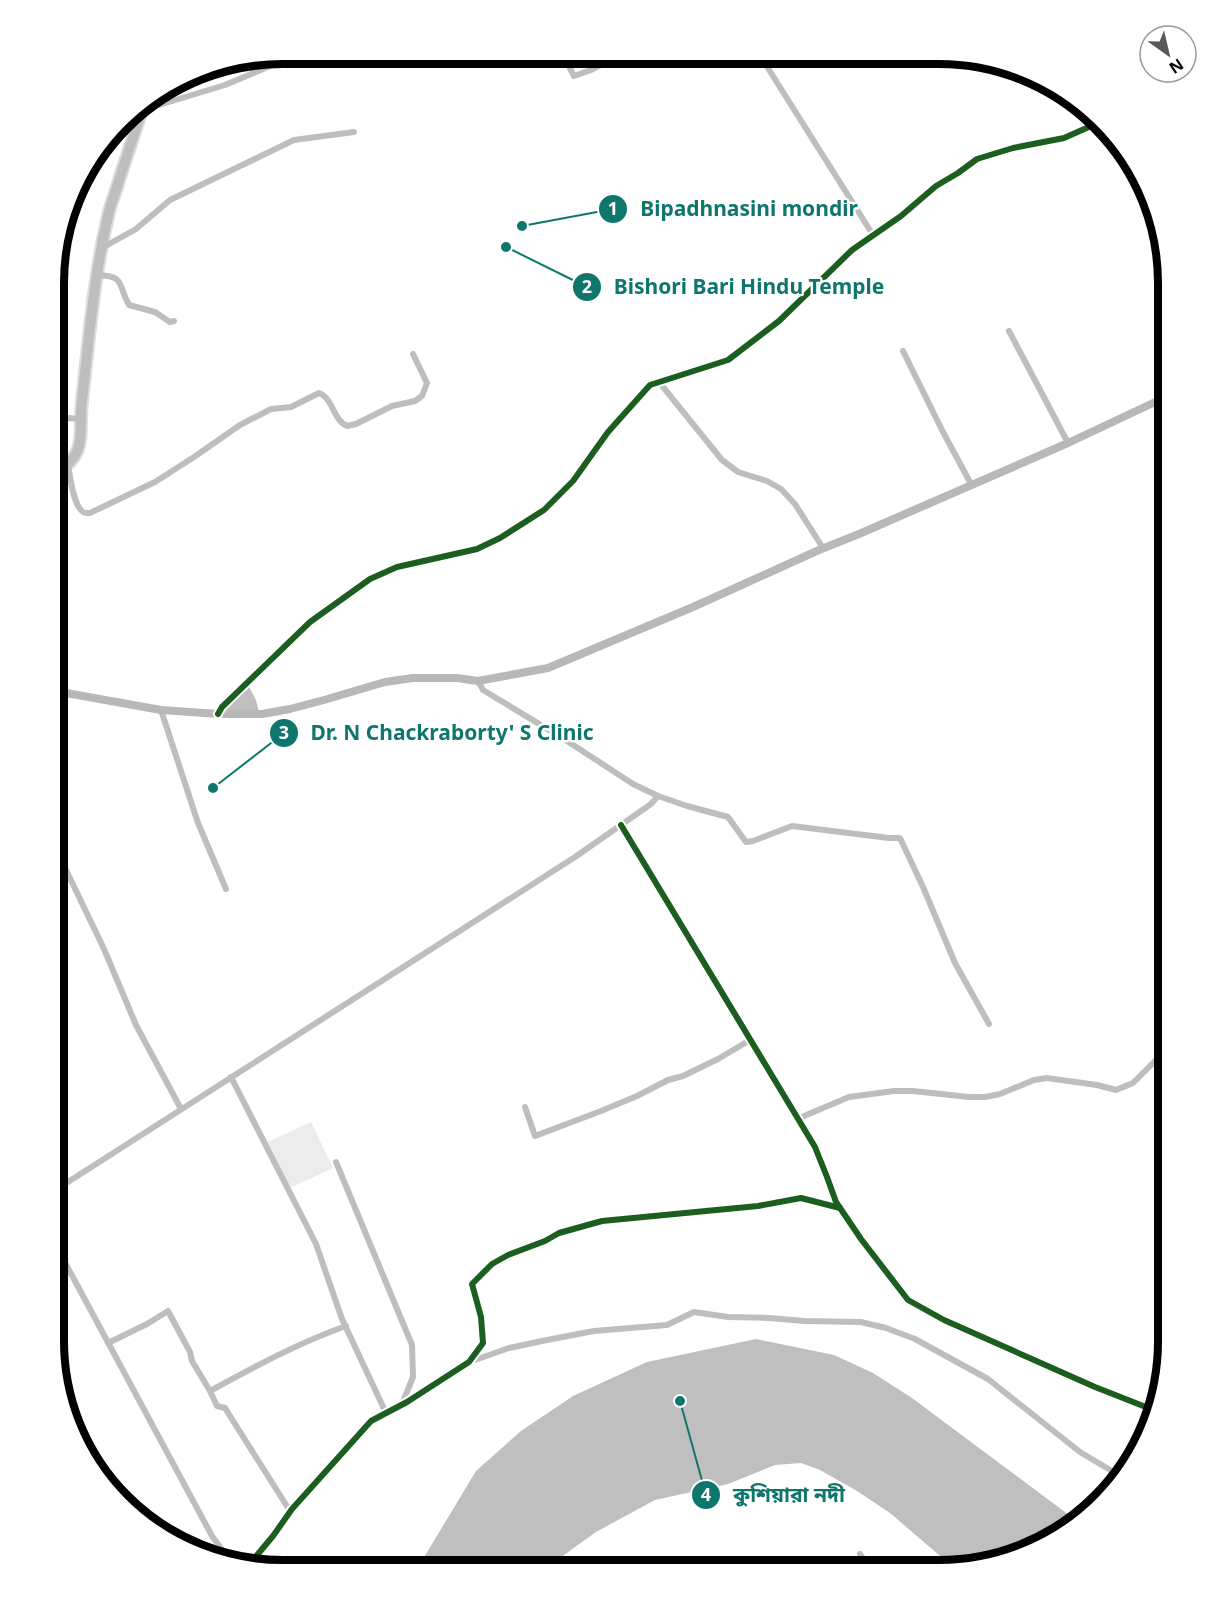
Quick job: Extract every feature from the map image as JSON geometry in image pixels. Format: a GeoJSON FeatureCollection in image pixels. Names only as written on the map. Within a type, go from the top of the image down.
{"type":"FeatureCollection","features":[{"type":"Feature","properties":{"kind":"highway"},"geometry":{"type":"LineString","coordinates":[[64,468],[76,455],[81,443],[80,419],[102,248],[109,211],[140,118]]}},
{"type":"Feature","properties":{"kind":"main road"},"geometry":{"type":"LineString","coordinates":[[64,693],[161,710],[262,714],[290,709],[385,682],[413,678],[457,678],[478,681],[548,668],[1068,443],[1158,401]]}},
{"type":"Feature","properties":{"kind":"street"},"geometry":{"type":"LineString","coordinates":[[568,64],[574,76],[602,64]]}},
{"type":"Feature","properties":{"kind":"street"},"geometry":{"type":"LineString","coordinates":[[766,64],[873,236]]}},
{"type":"Feature","properties":{"kind":"street"},"geometry":{"type":"LineString","coordinates":[[156,105],[225,85],[273,65]]}},
{"type":"Feature","properties":{"kind":"street"},"geometry":{"type":"LineString","coordinates":[[218,714],[222,707],[310,622],[370,579],[397,567],[477,549],[500,538],[544,510],[573,481],[608,432],[650,385],[728,360],[779,321],[852,250],[901,216],[936,186],[977,159],[1013,148],[1064,138],[1090,126]]}},
{"type":"Feature","properties":{"kind":"street"},"geometry":{"type":"LineString","coordinates":[[102,248],[136,229],[170,200],[294,140],[354,132]]}},
{"type":"Feature","properties":{"kind":"street"},"geometry":{"type":"LineString","coordinates":[[98,275],[116,278],[122,286],[123,296],[129,305],[155,312],[170,322],[174,321]]}},
{"type":"Feature","properties":{"kind":"street"},"geometry":{"type":"LineString","coordinates":[[1009,331],[1068,443]]}},
{"type":"Feature","properties":{"kind":"street"},"geometry":{"type":"LineString","coordinates":[[903,351],[971,484]]}},
{"type":"Feature","properties":{"kind":"street"},"geometry":{"type":"LineString","coordinates":[[68,465],[80,510],[90,513],[155,482],[240,425],[272,409],[291,406],[319,393],[324,395],[341,422],[347,426],[356,424],[392,406],[415,400],[422,396],[427,383],[413,354]]}},
{"type":"Feature","properties":{"kind":"street"},"geometry":{"type":"LineString","coordinates":[[659,382],[722,460],[738,472],[767,481],[781,489],[795,504],[824,548]]}},
{"type":"Feature","properties":{"kind":"street"},"geometry":{"type":"LineString","coordinates":[[64,418],[80,419]]}},
{"type":"Feature","properties":{"kind":"street"},"geometry":{"type":"LineString","coordinates":[[478,681],[483,690],[633,784],[658,796],[728,817],[746,842],[792,826],[900,838],[955,963],[989,1024]]}},
{"type":"Feature","properties":{"kind":"street"},"geometry":{"type":"LineString","coordinates":[[161,710],[198,823],[226,889]]}},
{"type":"Feature","properties":{"kind":"street"},"geometry":{"type":"LineString","coordinates":[[64,1185],[575,857],[651,804],[658,796]]}},
{"type":"Feature","properties":{"kind":"street"},"geometry":{"type":"LineString","coordinates":[[621,825],[814,1147],[836,1202],[908,1300],[944,1320],[1147,1407]]}},
{"type":"Feature","properties":{"kind":"street"},"geometry":{"type":"LineString","coordinates":[[64,866],[104,949],[136,1025],[181,1109]]}},
{"type":"Feature","properties":{"kind":"street"},"geometry":{"type":"LineString","coordinates":[[525,1107],[535,1136],[637,1096],[668,1080],[683,1076],[750,1040]]}},
{"type":"Feature","properties":{"kind":"street"},"geometry":{"type":"LineString","coordinates":[[797,1119],[849,1097],[894,1091],[985,1097],[1000,1094],[1034,1080],[1047,1078],[1098,1084],[1116,1090],[1133,1083],[1158,1058]]}},
{"type":"Feature","properties":{"kind":"street"},"geometry":{"type":"LineString","coordinates":[[231,1077],[316,1244],[346,1326],[386,1413]]}},
{"type":"Feature","properties":{"kind":"street"},"geometry":{"type":"LineString","coordinates":[[336,1162],[412,1346],[413,1377],[402,1405]]}},
{"type":"Feature","properties":{"kind":"street"},"geometry":{"type":"LineString","coordinates":[[469,1362],[483,1343],[481,1317],[472,1284],[492,1264],[559,1233],[602,1221],[758,1206],[801,1198],[840,1208]]}},
{"type":"Feature","properties":{"kind":"street"},"geometry":{"type":"LineString","coordinates":[[64,1261],[212,1536],[223,1551]]}},
{"type":"Feature","properties":{"kind":"street"},"geometry":{"type":"LineString","coordinates":[[108,1343],[168,1311],[217,1406],[225,1408],[290,1512]]}},
{"type":"Feature","properties":{"kind":"street"},"geometry":{"type":"LineString","coordinates":[[254,1558],[290,1512],[370,1421],[402,1405],[469,1362],[509,1348],[594,1331],[667,1325],[694,1312],[728,1317],[804,1322],[861,1322],[915,1339],[988,1379],[1080,1452],[1114,1472]]}},
{"type":"Feature","properties":{"kind":"street"},"geometry":{"type":"LineString","coordinates":[[210,1391],[280,1354],[346,1326]]}},
{"type":"Feature","properties":{"kind":"street"},"geometry":{"type":"LineString","coordinates":[[860,1554],[864,1560]]}},
{"type":"Feature","properties":{"kind":"shaded area"},"geometry":{"type":"Polygon","coordinates":[[[248,685],[259,712],[222,712],[223,709],[248,685]]]}},
{"type":"Feature","properties":{"kind":"shaded area"},"geometry":{"type":"Polygon","coordinates":[[[311,1122],[333,1168],[290,1188],[268,1142],[311,1122]]]}},
{"type":"Feature","properties":{"kind":"shaded area"},"geometry":{"type":"Polygon","coordinates":[[[756,1339],[834,1355],[873,1373],[912,1398],[1070,1516],[1036,1537],[1009,1548],[967,1558],[944,1560],[890,1513],[820,1470],[801,1463],[775,1465],[728,1484],[655,1500],[596,1532],[557,1560],[422,1560],[476,1471],[521,1431],[573,1396],[647,1362],[756,1339]]]}},
{"type":"Feature","properties":{"kind":"cycle path"},"geometry":{"type":"LineString","coordinates":[[218,714],[222,707],[310,622],[370,579],[397,567],[477,549],[500,538],[544,510],[573,481],[608,432],[650,385],[728,360],[779,321],[852,250],[901,216],[936,186],[977,159],[1013,148],[1064,138],[1090,126]]}},
{"type":"Feature","properties":{"kind":"cycle path"},"geometry":{"type":"LineString","coordinates":[[621,825],[815,1147],[836,1202],[908,1300],[944,1320],[1147,1407]]}},
{"type":"Feature","properties":{"kind":"cycle path"},"geometry":{"type":"LineString","coordinates":[[255,1558],[292,1509],[371,1421],[407,1402],[469,1362],[483,1343],[481,1317],[472,1284],[492,1264],[559,1233],[602,1221],[758,1206],[801,1198],[840,1208]]}},
{"type":"Feature","properties":{"kind":"place","name":"Bipadhnasini mondir"},"geometry":{"type":"Point","coordinates":[522,226]}},
{"type":"Feature","properties":{"kind":"place","name":"Bishori Bari Hindu Temple"},"geometry":{"type":"Point","coordinates":[506,247]}},
{"type":"Feature","properties":{"kind":"place","name":"Dr. N Chackraborty' S Clinic"},"geometry":{"type":"Point","coordinates":[213,788]}},
{"type":"Feature","properties":{"kind":"place","name":"কুশিয়ারা নদী"},"geometry":{"type":"Point","coordinates":[680,1401]}}]}
